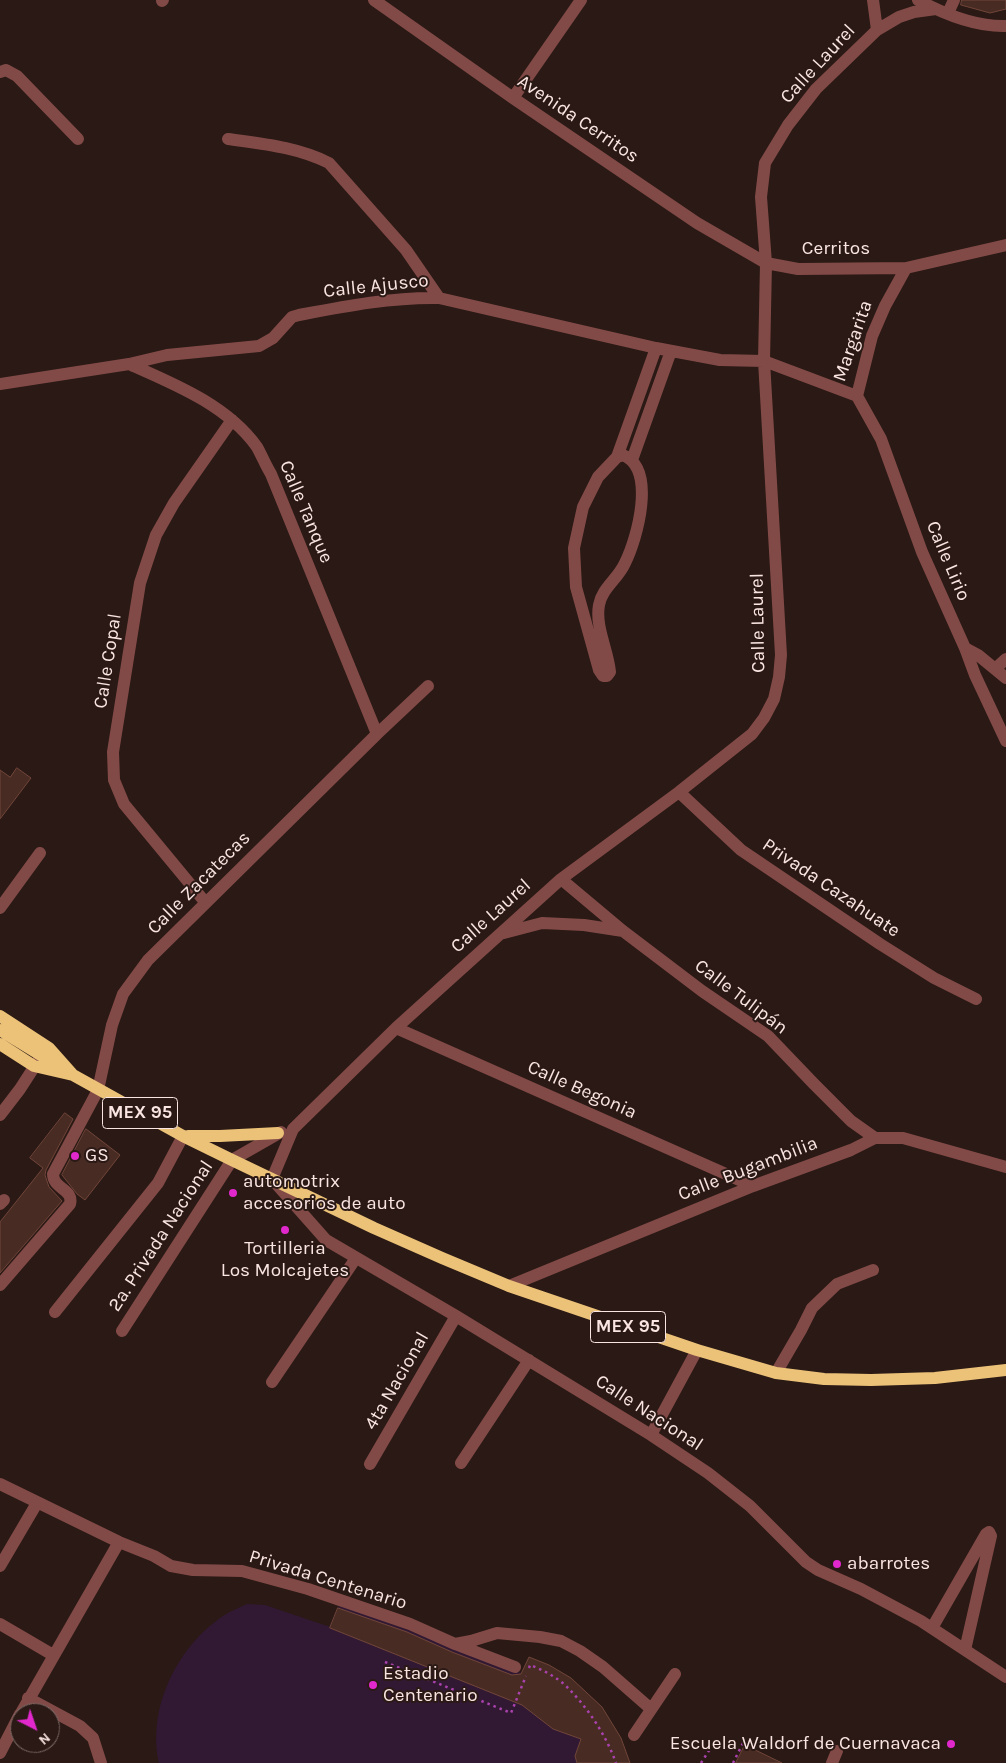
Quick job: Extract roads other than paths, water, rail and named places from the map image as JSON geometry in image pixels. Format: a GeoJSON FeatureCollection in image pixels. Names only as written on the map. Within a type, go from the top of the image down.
{"type":"FeatureCollection","features":[{"type":"Feature","properties":{"kind":"main road","name":"MEX 95"},"geometry":{"type":"LineString","coordinates":[[0,1016],[42,1057],[73,1075]]}},
{"type":"Feature","properties":{"kind":"main road"},"geometry":{"type":"LineString","coordinates":[[0,1030],[42,1057]]}},
{"type":"Feature","properties":{"kind":"main road","name":"MEX 95"},"geometry":{"type":"LineString","coordinates":[[0,1044],[42,1057],[183,1136],[383,1232],[509,1286],[697,1350],[776,1372],[824,1379],[935,1378],[1006,1370]]}},
{"type":"Feature","properties":{"kind":"main road"},"geometry":{"type":"LineString","coordinates":[[183,1136],[278,1133]]}},
{"type":"Feature","properties":{"kind":"street","name":"Avenida Cerritos"},"geometry":{"type":"LineString","coordinates":[[374,0],[697,223],[766,263]]}},
{"type":"Feature","properties":{"kind":"street"},"geometry":{"type":"LineString","coordinates":[[514,98],[581,0]]}},
{"type":"Feature","properties":{"kind":"street","name":"Calle Laurel"},"geometry":{"type":"LineString","coordinates":[[873,0],[877,30]]}},
{"type":"Feature","properties":{"kind":"street"},"geometry":{"type":"LineString","coordinates":[[918,0],[936,9],[988,26],[1006,26]]}},
{"type":"Feature","properties":{"kind":"street"},"geometry":{"type":"LineString","coordinates":[[948,13],[954,0]]}},
{"type":"Feature","properties":{"kind":"street","name":"Calle Laurel"},"geometry":{"type":"LineString","coordinates":[[272,1179],[293,1129],[396,1028],[561,879],[752,734],[764,718],[774,699],[780,677],[781,655],[764,361],[766,263],[761,197],[765,163],[788,125],[816,89],[877,30],[899,17],[914,12],[936,9]]}},
{"type":"Feature","properties":{"kind":"street"},"geometry":{"type":"LineString","coordinates":[[0,72],[6,70],[17,76],[78,139]]}},
{"type":"Feature","properties":{"kind":"street"},"geometry":{"type":"LineString","coordinates":[[228,139],[286,147],[312,154],[329,163],[406,250],[439,298]]}},
{"type":"Feature","properties":{"kind":"street","name":"Cerritos"},"geometry":{"type":"LineString","coordinates":[[766,263],[798,269],[906,268],[1006,245]]}},
{"type":"Feature","properties":{"kind":"street","name":"Margarita"},"geometry":{"type":"LineString","coordinates":[[764,361],[857,396],[872,336],[884,306],[906,268]]}},
{"type":"Feature","properties":{"kind":"street","name":"Calle Ajusco"},"geometry":{"type":"LineString","coordinates":[[0,384],[129,364],[167,355],[259,346],[273,338],[292,317],[299,314],[371,302],[414,298],[439,298],[656,348],[720,360],[764,361]]}},
{"type":"Feature","properties":{"kind":"street"},"geometry":{"type":"LineString","coordinates":[[603,592],[598,618],[610,665],[610,672],[607,676],[603,676],[598,670],[576,588],[574,548],[583,507],[598,477],[617,456],[656,348]]}},
{"type":"Feature","properties":{"kind":"street"},"geometry":{"type":"LineString","coordinates":[[576,588],[586,595],[594,596],[603,592],[617,577],[625,564],[640,518],[641,486],[632,460],[671,351]]}},
{"type":"Feature","properties":{"kind":"street","name":"Calle Tanque"},"geometry":{"type":"LineString","coordinates":[[129,364],[199,397],[232,420],[256,447],[271,474],[377,734]]}},
{"type":"Feature","properties":{"kind":"street","name":"Calle Lirio"},"geometry":{"type":"LineString","coordinates":[[857,396],[881,439],[922,552],[966,648],[975,675],[1006,741]]}},
{"type":"Feature","properties":{"kind":"street","name":"Calle Copal"},"geometry":{"type":"LineString","coordinates":[[205,902],[124,804],[114,780],[113,752],[140,583],[156,535],[174,503],[232,420]]}},
{"type":"Feature","properties":{"kind":"street"},"geometry":{"type":"LineString","coordinates":[[617,456],[623,455],[632,460]]}},
{"type":"Feature","properties":{"kind":"street"},"geometry":{"type":"LineString","coordinates":[[966,648],[1006,678]]}},
{"type":"Feature","properties":{"kind":"street"},"geometry":{"type":"LineString","coordinates":[[995,669],[1006,659]]}},
{"type":"Feature","properties":{"kind":"street","name":"Calle Zacatecas"},"geometry":{"type":"LineString","coordinates":[[0,1285],[70,1204],[69,1194],[56,1184],[53,1174],[98,1090],[112,1025],[122,994],[148,960],[205,902],[428,686]]}},
{"type":"Feature","properties":{"kind":"street","name":"Privada Cazahuate"},"geometry":{"type":"LineString","coordinates":[[678,792],[741,850],[880,944],[934,978],[976,998]]}},
{"type":"Feature","properties":{"kind":"street"},"geometry":{"type":"LineString","coordinates":[[0,908],[40,854]]}},
{"type":"Feature","properties":{"kind":"street","name":"Calle Tulipán"},"geometry":{"type":"LineString","coordinates":[[561,879],[623,931],[702,991],[768,1036],[832,1102],[875,1138]]}},
{"type":"Feature","properties":{"kind":"street","name":"Calle Tulipán"},"geometry":{"type":"LineString","coordinates":[[498,935],[542,923],[584,924],[623,931]]}},
{"type":"Feature","properties":{"kind":"street","name":"Calle Begonia"},"geometry":{"type":"LineString","coordinates":[[396,1028],[753,1186]]}},
{"type":"Feature","properties":{"kind":"street"},"geometry":{"type":"LineString","coordinates":[[0,1115],[42,1057]]}},
{"type":"Feature","properties":{"kind":"street","name":"Calle Laurel"},"geometry":{"type":"LineString","coordinates":[[232,1160],[278,1133],[293,1129]]}},
{"type":"Feature","properties":{"kind":"street"},"geometry":{"type":"LineString","coordinates":[[55,1312],[158,1183],[183,1136]]}},
{"type":"Feature","properties":{"kind":"street","name":"Calle Bugambilia"},"geometry":{"type":"LineString","coordinates":[[509,1286],[753,1186],[851,1150],[875,1138],[903,1138],[1006,1167]]}},
{"type":"Feature","properties":{"kind":"street","name":"2a. Privada Nacional"},"geometry":{"type":"LineString","coordinates":[[122,1331],[232,1160]]}},
{"type":"Feature","properties":{"kind":"street","name":"Calle Nacional"},"geometry":{"type":"LineString","coordinates":[[272,1179],[326,1240],[651,1434],[750,1506],[806,1562],[818,1570],[861,1589],[932,1628],[1006,1677]]}},
{"type":"Feature","properties":{"kind":"street"},"geometry":{"type":"LineString","coordinates":[[272,1382],[356,1258]]}},
{"type":"Feature","properties":{"kind":"street"},"geometry":{"type":"LineString","coordinates":[[776,1372],[812,1308],[837,1284],[873,1270]]}},
{"type":"Feature","properties":{"kind":"street","name":"4ta Nacional"},"geometry":{"type":"LineString","coordinates":[[370,1464],[456,1316]]}},
{"type":"Feature","properties":{"kind":"street"},"geometry":{"type":"LineString","coordinates":[[651,1434],[697,1350]]}},
{"type":"Feature","properties":{"kind":"street"},"geometry":{"type":"LineString","coordinates":[[462,1464],[529,1360]]}},
{"type":"Feature","properties":{"kind":"street","name":"Privada Centenario"},"geometry":{"type":"LineString","coordinates":[[0,1484],[119,1542],[154,1556],[171,1566],[193,1570],[242,1572],[308,1589],[410,1624],[515,1667]]}},
{"type":"Feature","properties":{"kind":"street"},"geometry":{"type":"LineString","coordinates":[[0,1566],[37,1503]]}},
{"type":"Feature","properties":{"kind":"street"},"geometry":{"type":"LineString","coordinates":[[932,1628],[986,1534],[989,1532],[990,1536],[964,1650]]}},
{"type":"Feature","properties":{"kind":"street"},"geometry":{"type":"LineString","coordinates":[[26,1703],[119,1542]]}},
{"type":"Feature","properties":{"kind":"street"},"geometry":{"type":"LineString","coordinates":[[0,1624],[53,1655]]}},
{"type":"Feature","properties":{"kind":"street"},"geometry":{"type":"LineString","coordinates":[[455,1644],[471,1642],[497,1634],[518,1634],[561,1641],[603,1667],[651,1709]]}},
{"type":"Feature","properties":{"kind":"street"},"geometry":{"type":"LineString","coordinates":[[634,1735],[675,1674]]}},
{"type":"Feature","properties":{"kind":"street"},"geometry":{"type":"LineString","coordinates":[[28,1698],[80,1726],[93,1738],[101,1763]]}},
{"type":"Feature","properties":{"kind":"street"},"geometry":{"type":"LineString","coordinates":[[0,1753],[10,1734]]}},
{"type":"Feature","properties":{"kind":"street"},"geometry":{"type":"LineString","coordinates":[[832,1763],[837,1751]]}},
{"type":"Feature","properties":{"kind":"place","name":"GS"},"geometry":{"type":"Point","coordinates":[75,1156]}},
{"type":"Feature","properties":{"kind":"place","name":"automotrix accesorios de auto"},"geometry":{"type":"Point","coordinates":[233,1193]}},
{"type":"Feature","properties":{"kind":"place","name":"Tortilleria Los Molcajetes"},"geometry":{"type":"Point","coordinates":[285,1230]}},
{"type":"Feature","properties":{"kind":"place","name":"abarrotes"},"geometry":{"type":"Point","coordinates":[837,1564]}},
{"type":"Feature","properties":{"kind":"place","name":"Estadio Centenario"},"geometry":{"type":"Point","coordinates":[373,1685]}},
{"type":"Feature","properties":{"kind":"place","name":"Escuela Waldorf de Cuernavaca"},"geometry":{"type":"Point","coordinates":[951,1744]}}]}
